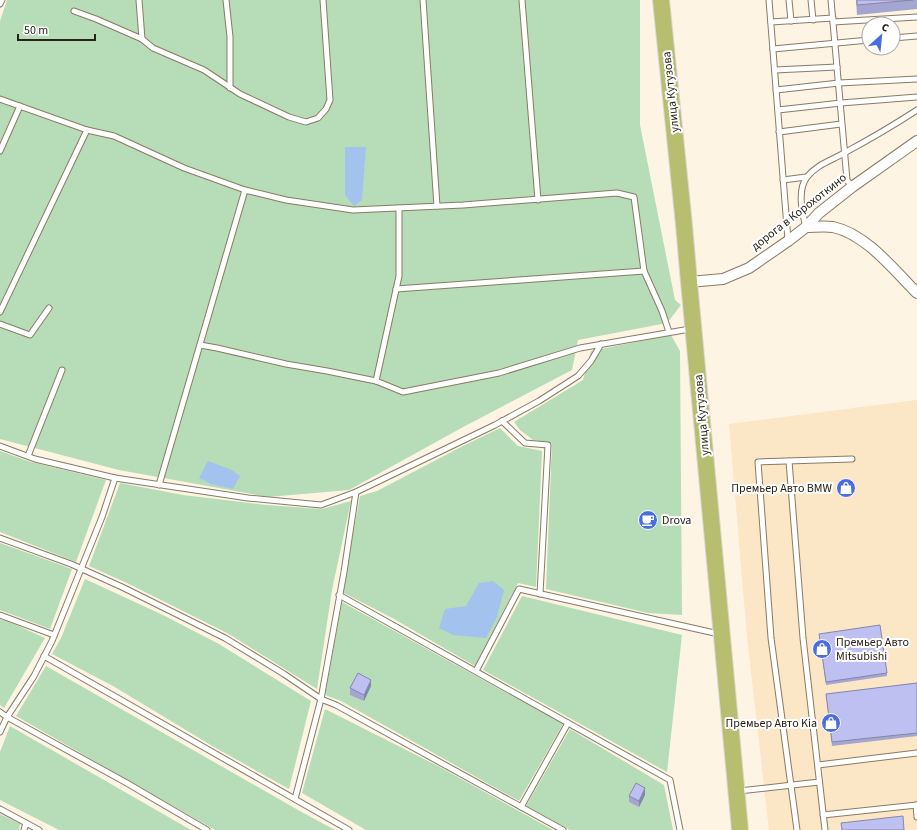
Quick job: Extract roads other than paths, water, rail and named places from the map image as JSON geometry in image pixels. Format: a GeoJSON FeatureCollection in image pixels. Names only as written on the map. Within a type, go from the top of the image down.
{"type":"FeatureCollection","features":[{"type":"Feature","properties":{"kind":"main road","name":"улица Кутузова"},"geometry":{"type":"LineString","coordinates":[[661,0],[684,225],[688,282],[740,830]]}},
{"type":"Feature","properties":{"kind":"street","name":"дорога в Корохоткино"},"geometry":{"type":"LineString","coordinates":[[688,282],[723,279],[749,268],[806,227],[819,213],[852,187],[917,141]]}},
{"type":"Feature","properties":{"kind":"street"},"geometry":{"type":"LineString","coordinates":[[806,227],[833,227],[849,232],[866,242],[917,293]]}},
{"type":"Feature","properties":{"kind":"lane"},"geometry":{"type":"LineString","coordinates":[[0,4],[2,0]]}},
{"type":"Feature","properties":{"kind":"lane"},"geometry":{"type":"LineString","coordinates":[[139,0],[142,39]]}},
{"type":"Feature","properties":{"kind":"lane"},"geometry":{"type":"LineString","coordinates":[[226,0],[230,37],[230,88]]}},
{"type":"Feature","properties":{"kind":"lane"},"geometry":{"type":"LineString","coordinates":[[74,11],[142,39],[153,48],[204,70],[240,94],[289,117],[306,122],[318,118],[326,109],[330,100],[323,0]]}},
{"type":"Feature","properties":{"kind":"lane"},"geometry":{"type":"LineString","coordinates":[[423,0],[437,206]]}},
{"type":"Feature","properties":{"kind":"lane"},"geometry":{"type":"LineString","coordinates":[[522,0],[538,200]]}},
{"type":"Feature","properties":{"kind":"lane"},"geometry":{"type":"LineString","coordinates":[[769,0],[788,241]]}},
{"type":"Feature","properties":{"kind":"lane"},"geometry":{"type":"LineString","coordinates":[[789,0],[791,21]]}},
{"type":"Feature","properties":{"kind":"lane"},"geometry":{"type":"LineString","coordinates":[[811,0],[813,20]]}},
{"type":"Feature","properties":{"kind":"lane"},"geometry":{"type":"LineString","coordinates":[[831,0],[841,103],[841,124],[846,180],[852,187]]}},
{"type":"Feature","properties":{"kind":"lane"},"geometry":{"type":"LineString","coordinates":[[771,22],[917,17]]}},
{"type":"Feature","properties":{"kind":"lane"},"geometry":{"type":"LineString","coordinates":[[901,37],[917,36]]}},
{"type":"Feature","properties":{"kind":"lane"},"geometry":{"type":"LineString","coordinates":[[773,49],[861,41]]}},
{"type":"Feature","properties":{"kind":"lane"},"geometry":{"type":"LineString","coordinates":[[774,70],[837,67]]}},
{"type":"Feature","properties":{"kind":"lane"},"geometry":{"type":"LineString","coordinates":[[776,90],[839,83],[917,78]]}},
{"type":"Feature","properties":{"kind":"lane"},"geometry":{"type":"LineString","coordinates":[[778,110],[917,97]]}},
{"type":"Feature","properties":{"kind":"lane"},"geometry":{"type":"LineString","coordinates":[[0,99],[87,130],[114,136],[184,168],[245,190],[286,200],[353,210],[538,200],[617,193],[634,197],[644,271],[662,310],[669,332]]}},
{"type":"Feature","properties":{"kind":"lane"},"geometry":{"type":"LineString","coordinates":[[0,151],[20,106]]}},
{"type":"Feature","properties":{"kind":"lane"},"geometry":{"type":"LineString","coordinates":[[806,227],[802,213],[801,192],[806,177],[817,167],[844,154],[917,110]]}},
{"type":"Feature","properties":{"kind":"lane"},"geometry":{"type":"LineString","coordinates":[[779,132],[841,124]]}},
{"type":"Feature","properties":{"kind":"lane"},"geometry":{"type":"LineString","coordinates":[[0,312],[87,130]]}},
{"type":"Feature","properties":{"kind":"lane"},"geometry":{"type":"LineString","coordinates":[[783,180],[806,177]]}},
{"type":"Feature","properties":{"kind":"lane"},"geometry":{"type":"LineString","coordinates":[[159,485],[245,190]]}},
{"type":"Feature","properties":{"kind":"lane"},"geometry":{"type":"LineString","coordinates":[[376,381],[399,276],[399,208]]}},
{"type":"Feature","properties":{"kind":"lane"},"geometry":{"type":"LineString","coordinates":[[396,289],[644,271]]}},
{"type":"Feature","properties":{"kind":"lane"},"geometry":{"type":"LineString","coordinates":[[0,324],[30,335],[49,308]]}},
{"type":"Feature","properties":{"kind":"lane"},"geometry":{"type":"LineString","coordinates":[[200,345],[286,364],[376,381],[403,392],[499,373],[580,348],[693,328]]}},
{"type":"Feature","properties":{"kind":"lane"},"geometry":{"type":"LineString","coordinates":[[0,446],[28,456],[115,478],[248,498],[321,505],[356,492],[502,422],[539,402],[578,376],[591,361],[601,344]]}},
{"type":"Feature","properties":{"kind":"lane"},"geometry":{"type":"LineString","coordinates":[[28,456],[62,370]]}},
{"type":"Feature","properties":{"kind":"lane"},"geometry":{"type":"LineString","coordinates":[[502,422],[525,443],[548,445],[540,594]]}},
{"type":"Feature","properties":{"kind":"lane"},"geometry":{"type":"LineString","coordinates":[[797,830],[771,638],[758,462],[852,459]]}},
{"type":"Feature","properties":{"kind":"lane"},"geometry":{"type":"LineString","coordinates":[[790,461],[803,638],[825,830]]}},
{"type":"Feature","properties":{"kind":"lane"},"geometry":{"type":"LineString","coordinates":[[0,732],[7,717],[34,676],[54,635],[102,517],[115,478]]}},
{"type":"Feature","properties":{"kind":"lane"},"geometry":{"type":"LineString","coordinates":[[295,799],[321,699],[344,572],[356,492]]}},
{"type":"Feature","properties":{"kind":"lane"},"geometry":{"type":"LineString","coordinates":[[0,538],[80,568],[225,638],[284,674],[321,699],[336,705],[563,830]]}},
{"type":"Feature","properties":{"kind":"lane"},"geometry":{"type":"LineString","coordinates":[[476,671],[519,589],[722,634]]}},
{"type":"Feature","properties":{"kind":"lane"},"geometry":{"type":"LineString","coordinates":[[339,595],[670,780],[680,830]]}},
{"type":"Feature","properties":{"kind":"lane"},"geometry":{"type":"LineString","coordinates":[[0,615],[54,635]]}},
{"type":"Feature","properties":{"kind":"lane"},"geometry":{"type":"LineString","coordinates":[[44,656],[349,830]]}},
{"type":"Feature","properties":{"kind":"lane"},"geometry":{"type":"LineString","coordinates":[[0,712],[207,830]]}},
{"type":"Feature","properties":{"kind":"lane"},"geometry":{"type":"LineString","coordinates":[[521,807],[568,723]]}},
{"type":"Feature","properties":{"kind":"lane"},"geometry":{"type":"LineString","coordinates":[[818,765],[917,753]]}},
{"type":"Feature","properties":{"kind":"lane"},"geometry":{"type":"LineString","coordinates":[[736,791],[820,782]]}},
{"type":"Feature","properties":{"kind":"lane"},"geometry":{"type":"LineString","coordinates":[[823,815],[916,805],[917,817]]}},
{"type":"Feature","properties":{"kind":"lane"},"geometry":{"type":"LineString","coordinates":[[0,809],[40,830]]}},
{"type":"Feature","properties":{"kind":"lane"},"geometry":{"type":"LineString","coordinates":[[24,830],[26,823]]}},
{"type":"Feature","properties":{"kind":"water"},"geometry":{"type":"Polygon","coordinates":[[[345,147],[366,147],[362,200],[354,206],[345,195],[345,147]]]}},
{"type":"Feature","properties":{"kind":"water"},"geometry":{"type":"Polygon","coordinates":[[[208,461],[232,470],[240,476],[233,489],[211,484],[199,478],[208,461]]]}},
{"type":"Feature","properties":{"kind":"water"},"geometry":{"type":"Polygon","coordinates":[[[493,581],[504,590],[497,617],[486,638],[453,635],[439,628],[445,609],[466,606],[479,583],[493,581]]]}},
{"type":"Feature","properties":{"kind":"place","name":"Премьер Авто BMW"},"geometry":{"type":"Point","coordinates":[846,488]}},
{"type":"Feature","properties":{"kind":"place","name":"Drova"},"geometry":{"type":"Point","coordinates":[648,520]}},
{"type":"Feature","properties":{"kind":"place","name":"Премьер Авто Mitsubishi"},"geometry":{"type":"Point","coordinates":[822,649]}},
{"type":"Feature","properties":{"kind":"place","name":"Премьер Авто Kia"},"geometry":{"type":"Point","coordinates":[831,723]}}]}
